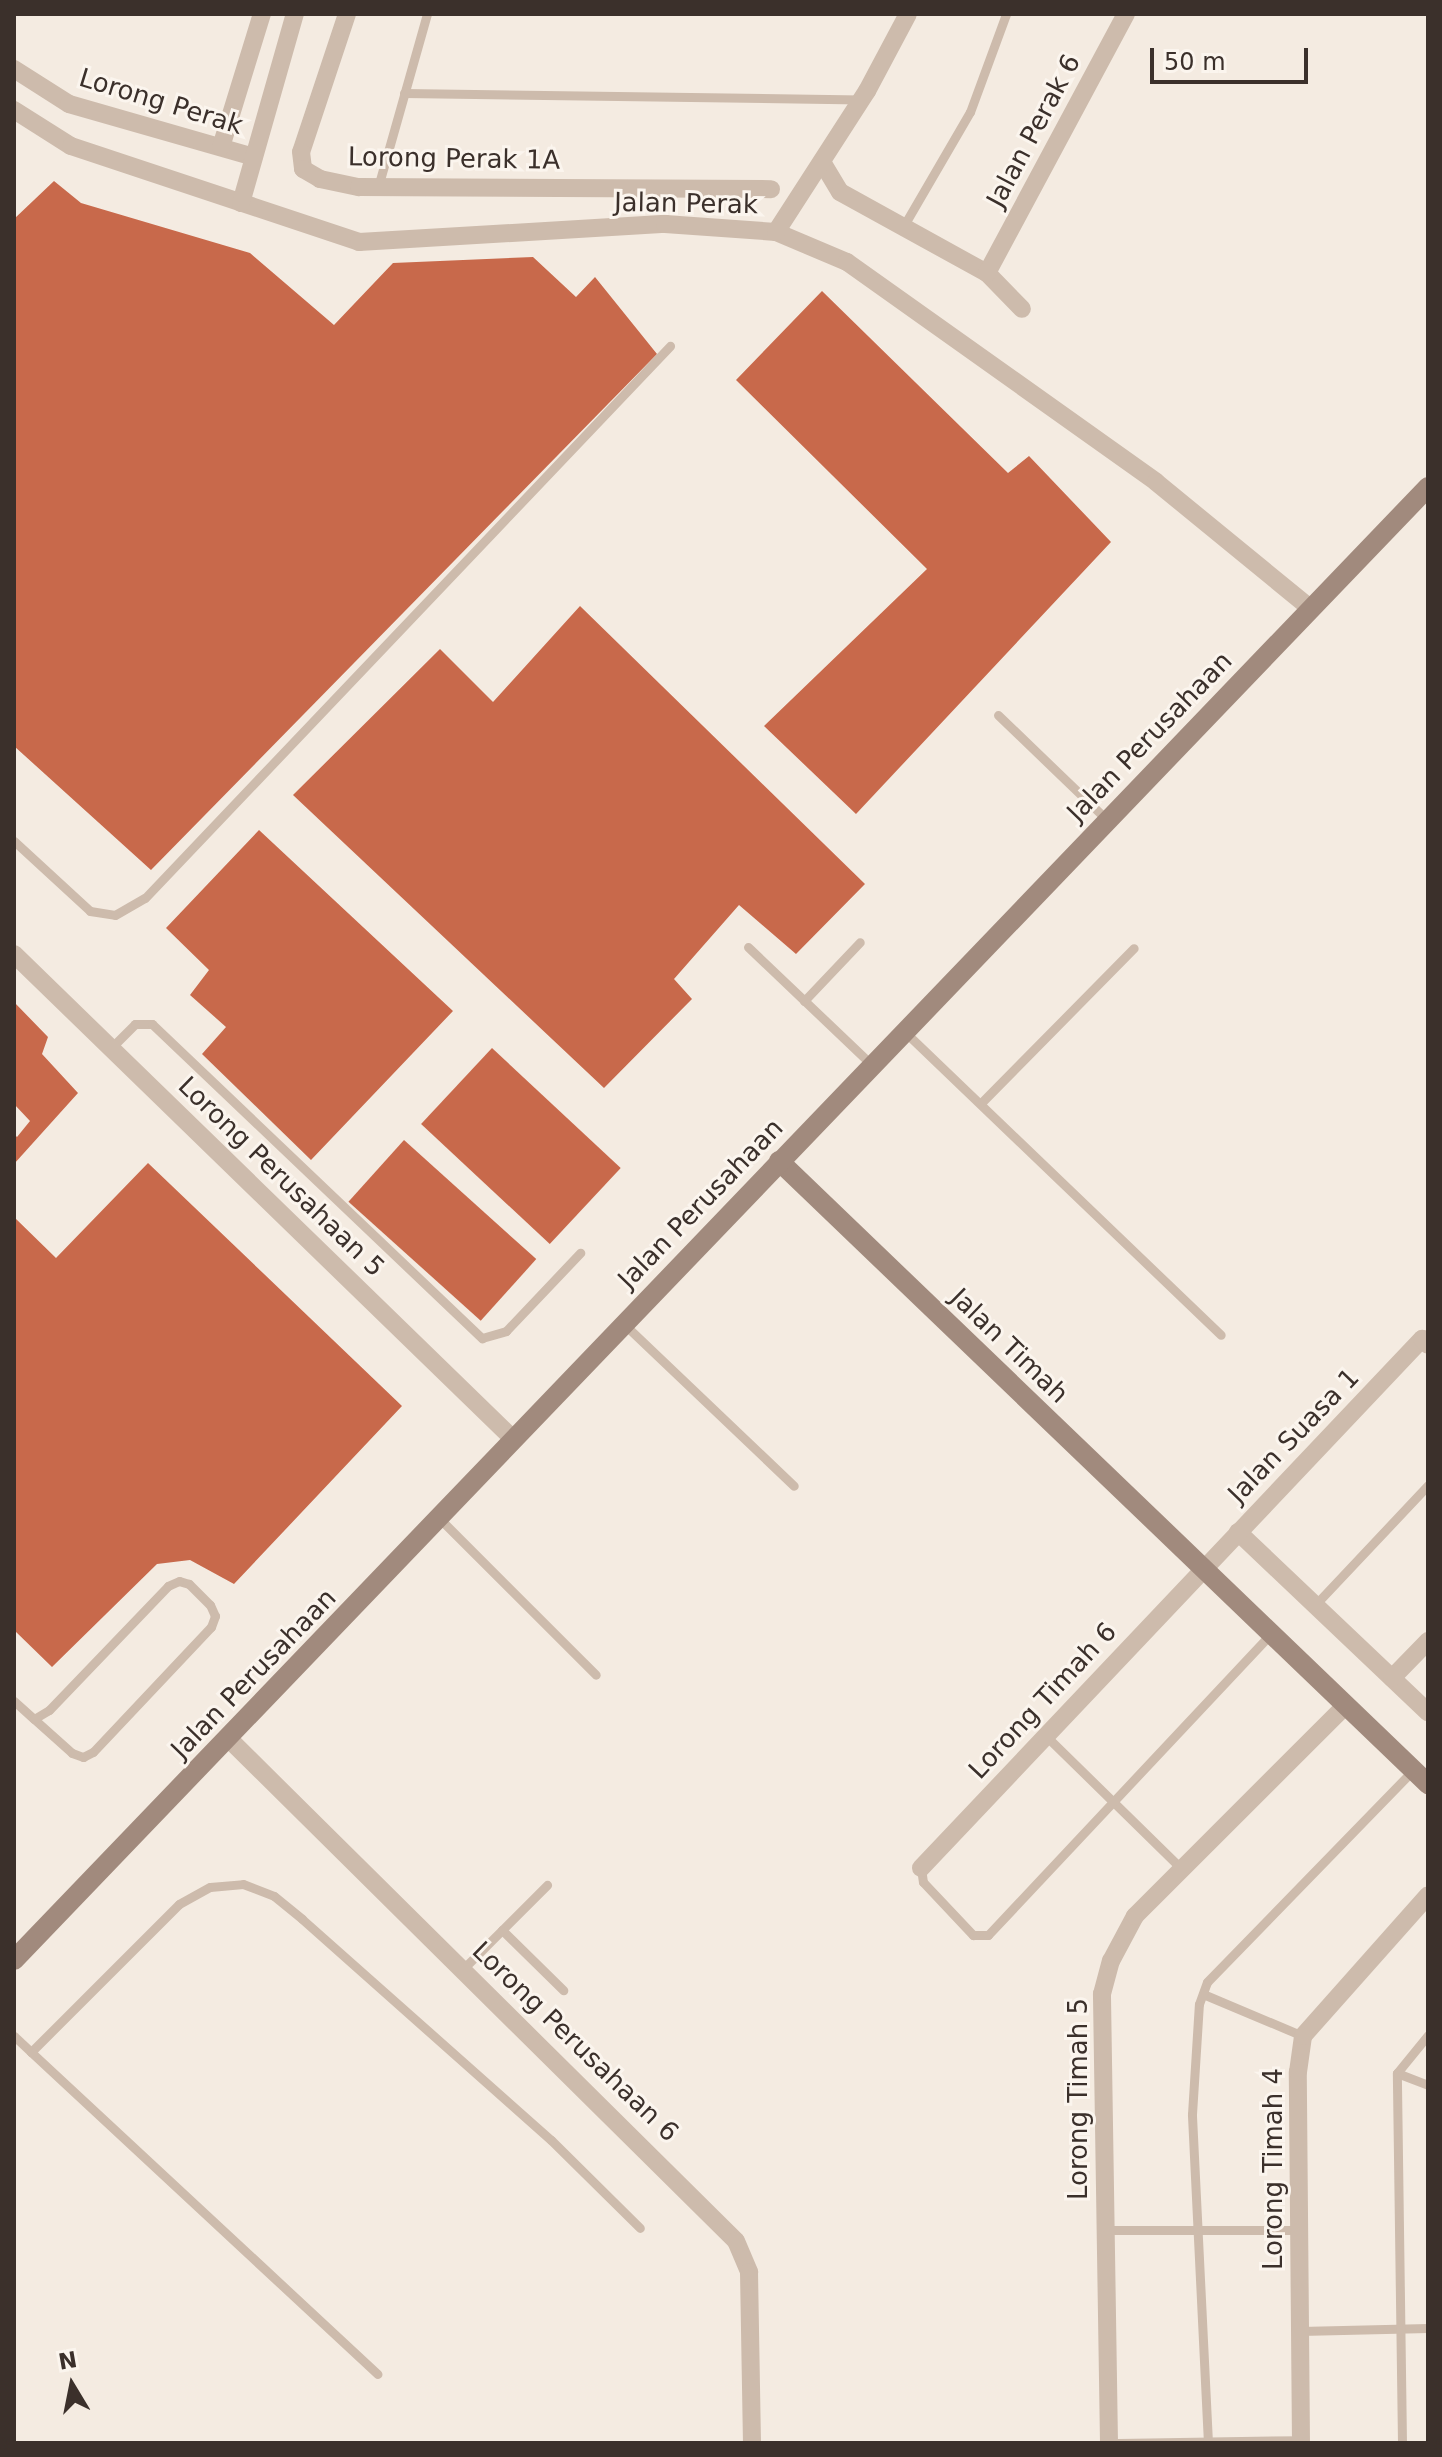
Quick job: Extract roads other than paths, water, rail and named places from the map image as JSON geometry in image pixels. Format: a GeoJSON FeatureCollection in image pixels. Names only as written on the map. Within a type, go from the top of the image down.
{"type":"FeatureCollection","features":[{"type":"Feature","properties":{"kind":"main road","name":"Jalan Perusahaan"},"geometry":{"type":"LineString","coordinates":[[14,1960],[1428,487]]}},
{"type":"Feature","properties":{"kind":"main road","name":"Jalan Timah"},"geometry":{"type":"LineString","coordinates":[[779,1161],[1420,1777]]}},
{"type":"Feature","properties":{"kind":"street"},"geometry":{"type":"LineString","coordinates":[[221,147],[262,14]]}},
{"type":"Feature","properties":{"kind":"street"},"geometry":{"type":"LineString","coordinates":[[241,203],[295,14]]}},
{"type":"Feature","properties":{"kind":"street","name":"Lorong Perak 1A"},"geometry":{"type":"LineString","coordinates":[[347,14],[301,152],[303,169],[320,179],[378,187],[771,189]]}},
{"type":"Feature","properties":{"kind":"street"},"geometry":{"type":"LineString","coordinates":[[776,232],[862,99],[908,14]]}},
{"type":"Feature","properties":{"kind":"street","name":"Jalan Perak 6"},"geometry":{"type":"LineString","coordinates":[[987,273],[1126,14]]}},
{"type":"Feature","properties":{"kind":"street","name":"Lorong Perak"},"geometry":{"type":"LineString","coordinates":[[14,69],[69,104],[254,157]]}},
{"type":"Feature","properties":{"kind":"street","name":"Jalan Perak"},"geometry":{"type":"LineString","coordinates":[[14,110],[71,146],[359,242],[665,224],[776,232],[847,262],[1156,482],[1310,608]]}},
{"type":"Feature","properties":{"kind":"street"},"geometry":{"type":"LineString","coordinates":[[822,162],[840,192],[987,273],[1022,309]]}},
{"type":"Feature","properties":{"kind":"street","name":"Lorong Perusahaan 5"},"geometry":{"type":"LineString","coordinates":[[14,954],[512,1438]]}},
{"type":"Feature","properties":{"kind":"street","name":"Jalan Suasa 1"},"geometry":{"type":"LineString","coordinates":[[1203,1568],[1425,1342]]}},
{"type":"Feature","properties":{"kind":"street"},"geometry":{"type":"LineString","coordinates":[[1238,1532],[1428,1712]]}},
{"type":"Feature","properties":{"kind":"street","name":"Lorong Timah 6"},"geometry":{"type":"LineString","coordinates":[[921,1868],[1203,1568]]}},
{"type":"Feature","properties":{"kind":"street"},"geometry":{"type":"LineString","coordinates":[[1392,1678],[1428,1641]]}},
{"type":"Feature","properties":{"kind":"street","name":"Lorong Timah 5"},"geometry":{"type":"LineString","coordinates":[[1109,2443],[1102,1994],[1111,1961],[1135,1916],[1346,1705]]}},
{"type":"Feature","properties":{"kind":"street","name":"Lorong Perusahaan 6"},"geometry":{"type":"LineString","coordinates":[[229,1739],[736,2241],[749,2272],[752,2443]]}},
{"type":"Feature","properties":{"kind":"street","name":"Lorong Timah 4"},"geometry":{"type":"LineString","coordinates":[[1301,2441],[1298,2072],[1303,2036],[1428,1895]]}},
{"type":"Feature","properties":{"kind":"lane"},"geometry":{"type":"LineString","coordinates":[[378,187],[427,14]]}},
{"type":"Feature","properties":{"kind":"lane"},"geometry":{"type":"LineString","coordinates":[[903,227],[970,112],[1006,14]]}},
{"type":"Feature","properties":{"kind":"lane"},"geometry":{"type":"LineString","coordinates":[[404,93],[862,99]]}},
{"type":"Feature","properties":{"kind":"lane"},"geometry":{"type":"LineString","coordinates":[[14,841],[90,911],[115,915],[145,898],[670,346]]}},
{"type":"Feature","properties":{"kind":"lane"},"geometry":{"type":"LineString","coordinates":[[998,715],[1106,819]]}},
{"type":"Feature","properties":{"kind":"lane"},"geometry":{"type":"LineString","coordinates":[[804,1001],[860,942]]}},
{"type":"Feature","properties":{"kind":"lane"},"geometry":{"type":"LineString","coordinates":[[748,947],[871,1064]]}},
{"type":"Feature","properties":{"kind":"lane"},"geometry":{"type":"LineString","coordinates":[[982,1102],[1134,948]]}},
{"type":"Feature","properties":{"kind":"lane"},"geometry":{"type":"LineString","coordinates":[[111,1048],[135,1024],[152,1024],[482,1338],[506,1331],[580,1253]]}},
{"type":"Feature","properties":{"kind":"lane"},"geometry":{"type":"LineString","coordinates":[[903,1031],[982,1102],[1221,1335]]}},
{"type":"Feature","properties":{"kind":"lane"},"geometry":{"type":"LineString","coordinates":[[623,1323],[794,1486]]}},
{"type":"Feature","properties":{"kind":"lane"},"geometry":{"type":"LineString","coordinates":[[1315,1605],[1428,1485]]}},
{"type":"Feature","properties":{"kind":"lane"},"geometry":{"type":"LineString","coordinates":[[438,1517],[596,1675]]}},
{"type":"Feature","properties":{"kind":"lane"},"geometry":{"type":"LineString","coordinates":[[14,1701],[34,1719],[72,1753],[83,1757],[93,1752],[211,1627],[215,1616],[210,1605],[189,1584],[179,1581],[168,1586],[49,1710],[34,1719]]}},
{"type":"Feature","properties":{"kind":"lane"},"geometry":{"type":"LineString","coordinates":[[921,1868],[923,1882],[980,1938],[1114,1802],[1271,1633]]}},
{"type":"Feature","properties":{"kind":"lane"},"geometry":{"type":"LineString","coordinates":[[1046,1736],[1182,1869]]}},
{"type":"Feature","properties":{"kind":"lane"},"geometry":{"type":"LineString","coordinates":[[1208,2442],[1192,2114],[1203,1994],[1207,1982],[1420,1777]]}},
{"type":"Feature","properties":{"kind":"lane"},"geometry":{"type":"LineString","coordinates":[[31,2052],[179,1904],[210,1887],[243,1884],[274,1896],[302,1919],[551,2140],[640,2228]]}},
{"type":"Feature","properties":{"kind":"lane"},"geometry":{"type":"LineString","coordinates":[[463,1969],[547,1885]]}},
{"type":"Feature","properties":{"kind":"lane"},"geometry":{"type":"LineString","coordinates":[[502,1930],[563,1990]]}},
{"type":"Feature","properties":{"kind":"lane"},"geometry":{"type":"LineString","coordinates":[[1203,1994],[1303,2036]]}},
{"type":"Feature","properties":{"kind":"lane"},"geometry":{"type":"LineString","coordinates":[[1402,2443],[1398,2328],[1397,2073],[1428,2035]]}},
{"type":"Feature","properties":{"kind":"lane"},"geometry":{"type":"LineString","coordinates":[[14,2036],[377,2374]]}},
{"type":"Feature","properties":{"kind":"lane"},"geometry":{"type":"LineString","coordinates":[[1397,2073],[1428,2085]]}},
{"type":"Feature","properties":{"kind":"lane"},"geometry":{"type":"LineString","coordinates":[[1106,2230],[1300,2230]]}},
{"type":"Feature","properties":{"kind":"lane"},"geometry":{"type":"LineString","coordinates":[[1300,2331],[1428,2328]]}},
{"type":"Feature","properties":{"kind":"lane"},"geometry":{"type":"LineString","coordinates":[[1118,2443],[1301,2441]]}}]}
